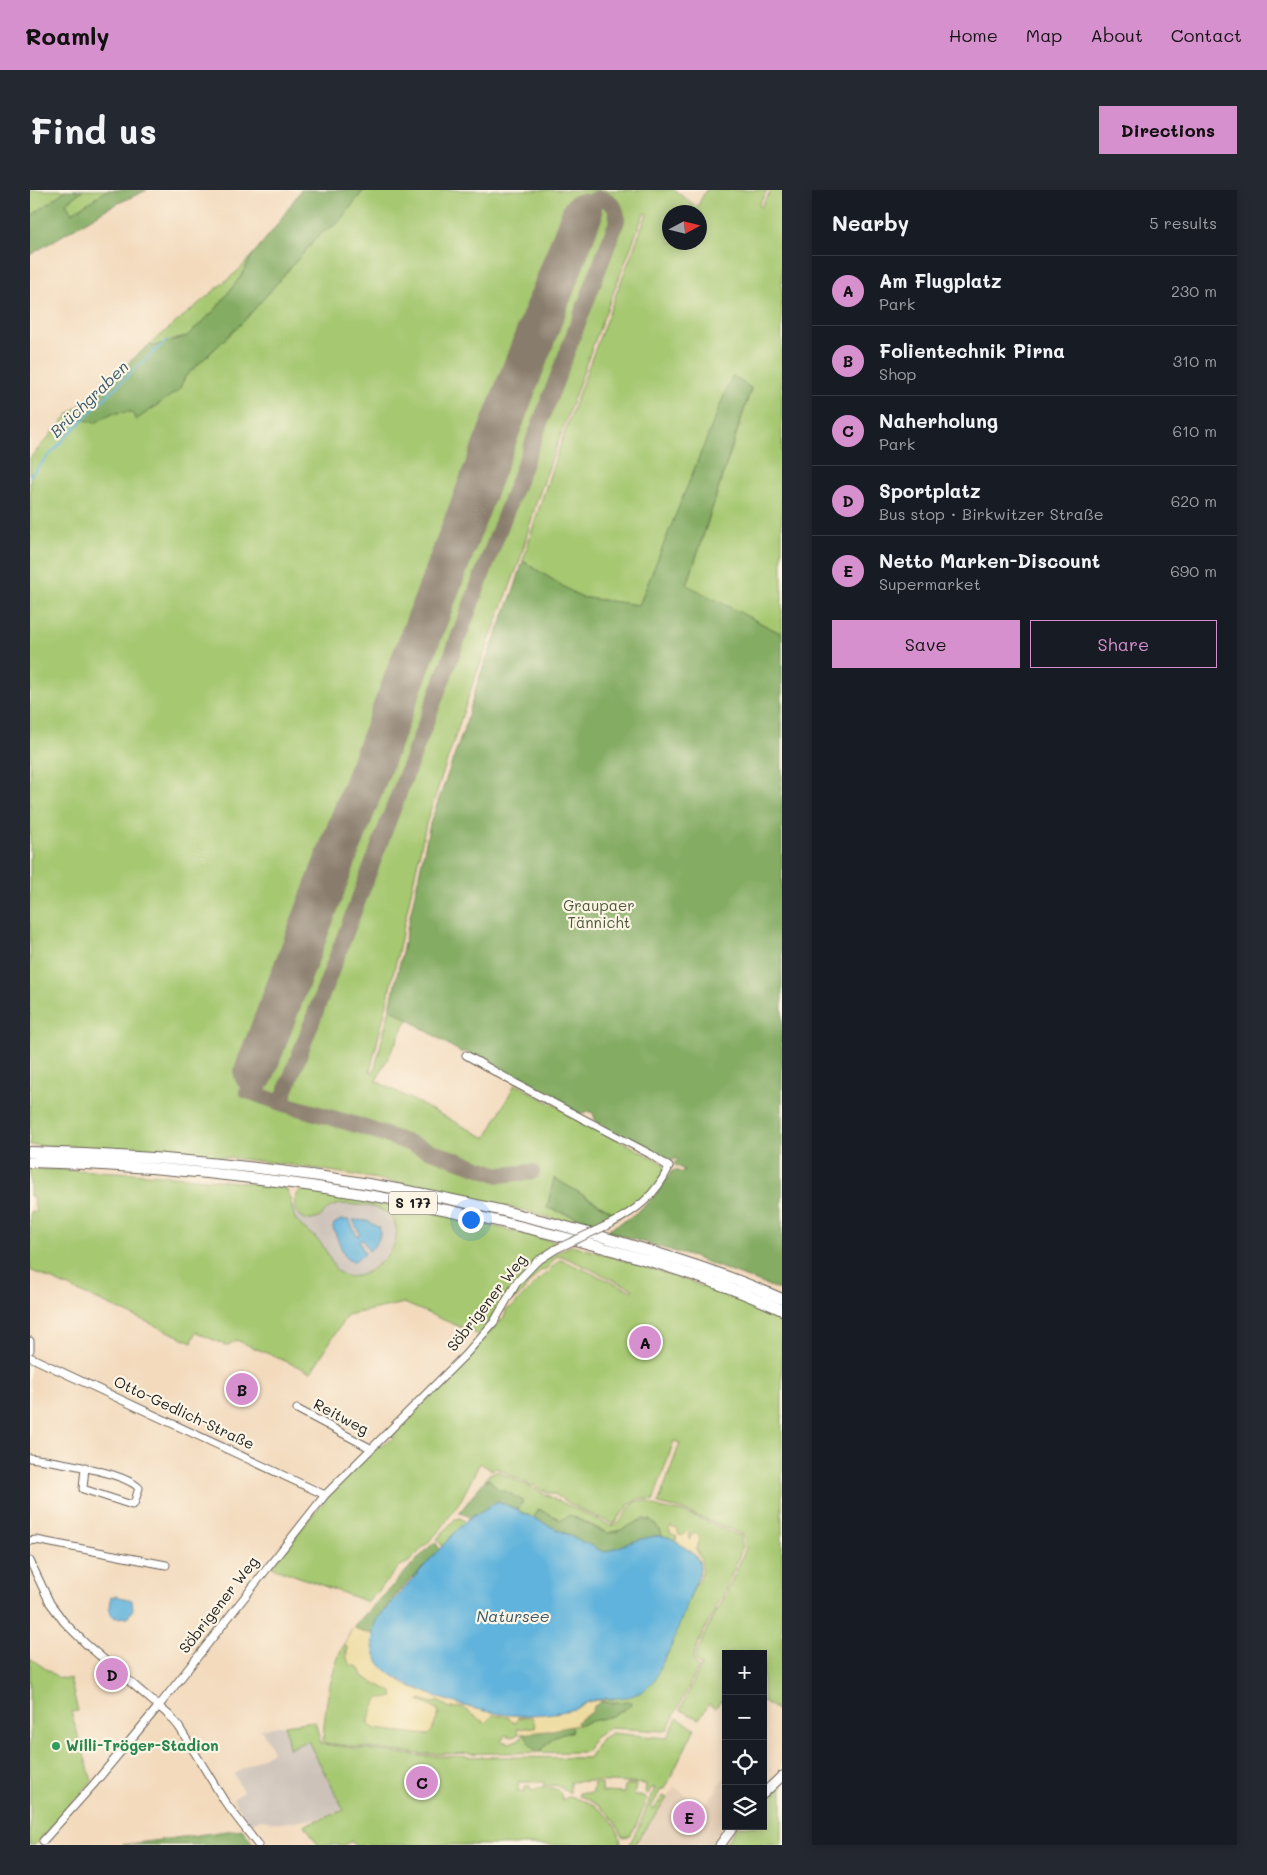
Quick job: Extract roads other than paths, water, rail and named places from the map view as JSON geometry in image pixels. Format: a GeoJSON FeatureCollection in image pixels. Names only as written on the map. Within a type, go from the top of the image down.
{"type":"FeatureCollection","features":[{"type":"Feature","properties":{"kind":"highway","name":"S 177"},"geometry":{"type":"LineString","coordinates":[[30,1152],[166,1159],[249,1167],[356,1182],[457,1201],[563,1226],[637,1247],[730,1278],[782,1299]]}},
{"type":"Feature","properties":{"kind":"highway","name":"S 177"},"geometry":{"type":"LineString","coordinates":[[30,1162],[166,1168],[250,1177],[350,1191],[456,1211],[561,1236],[632,1256],[723,1286],[782,1310]]}},
{"type":"Feature","properties":{"kind":"main road"},"geometry":{"type":"LineString","coordinates":[[767,1790],[782,1776]]}},
{"type":"Feature","properties":{"kind":"main road"},"geometry":{"type":"LineString","coordinates":[[720,1845],[731,1830]]}},
{"type":"Feature","properties":{"kind":"street","name":"Söbrigener Weg"},"geometry":{"type":"LineString","coordinates":[[43,1840],[93,1786],[158,1707],[171,1688],[325,1495],[423,1398],[482,1336],[494,1322],[510,1292],[526,1272],[536,1262],[556,1250],[638,1208],[661,1183],[669,1167],[650,1154],[466,1055]]}},
{"type":"Feature","properties":{"kind":"street"},"geometry":{"type":"LineString","coordinates":[[30,1341],[30,1350]]}},
{"type":"Feature","properties":{"kind":"street","name":"Otto-Gedlich-Straße"},"geometry":{"type":"LineString","coordinates":[[30,1357],[325,1495]]}},
{"type":"Feature","properties":{"kind":"street","name":"Reitweg"},"geometry":{"type":"LineString","coordinates":[[297,1409],[372,1449]]}},
{"type":"Feature","properties":{"kind":"street"},"geometry":{"type":"LineString","coordinates":[[30,1458],[85,1467],[138,1486],[134,1504],[132,1505],[83,1489],[85,1467]]}},
{"type":"Feature","properties":{"kind":"street"},"geometry":{"type":"LineString","coordinates":[[30,1540],[166,1565]]}},
{"type":"Feature","properties":{"kind":"street"},"geometry":{"type":"LineString","coordinates":[[30,1560],[50,1603],[64,1622],[170,1716],[179,1727],[226,1802],[258,1845]]}},
{"type":"Feature","properties":{"kind":"water"},"geometry":{"type":"Polygon","coordinates":[[[341,1220],[349,1220],[357,1236],[360,1234],[353,1220],[368,1221],[379,1228],[380,1235],[378,1241],[369,1251],[363,1240],[359,1241],[365,1254],[355,1261],[348,1260],[345,1257],[333,1228],[334,1224],[341,1220]]]}},
{"type":"Feature","properties":{"kind":"water","name":"Natursee"},"geometry":{"type":"Polygon","coordinates":[[[498,1501],[604,1552],[645,1538],[661,1536],[673,1539],[696,1557],[700,1566],[699,1575],[672,1645],[651,1685],[635,1695],[591,1701],[577,1708],[562,1712],[510,1715],[479,1710],[422,1691],[405,1683],[381,1665],[373,1649],[373,1630],[377,1619],[467,1520],[498,1501]]]}},
{"type":"Feature","properties":{"kind":"water"},"geometry":{"type":"Polygon","coordinates":[[[116,1596],[132,1600],[133,1609],[128,1617],[115,1618],[111,1613],[109,1609],[110,1600],[111,1597],[116,1596]]]}},
{"type":"Feature","properties":{"kind":"waterway","name":"Brüchgraben"},"geometry":{"type":"LineString","coordinates":[[30,476],[96,406],[167,340]]}},
{"type":"Feature","properties":{"kind":"place","name":"Am Flugplatz"},"geometry":{"type":"Point","coordinates":[645,1342]}},
{"type":"Feature","properties":{"kind":"place","name":"Folientechnik Pirna"},"geometry":{"type":"Point","coordinates":[242,1389]}},
{"type":"Feature","properties":{"kind":"place","name":"Sportplatz"},"geometry":{"type":"Point","coordinates":[112,1674]}},
{"type":"Feature","properties":{"kind":"place","name":"Willi-Tröger-Stadion"},"geometry":{"type":"Point","coordinates":[56,1746]}},
{"type":"Feature","properties":{"kind":"place","name":"Naherholung"},"geometry":{"type":"Point","coordinates":[422,1782]}},
{"type":"Feature","properties":{"kind":"place","name":"Netto Marken-Discount"},"geometry":{"type":"Point","coordinates":[689,1817]}},
{"type":"Feature","properties":{"kind":"park label","name":"Graupaer Tännicht"},"geometry":{"type":"Point","coordinates":[599,914]}}]}
